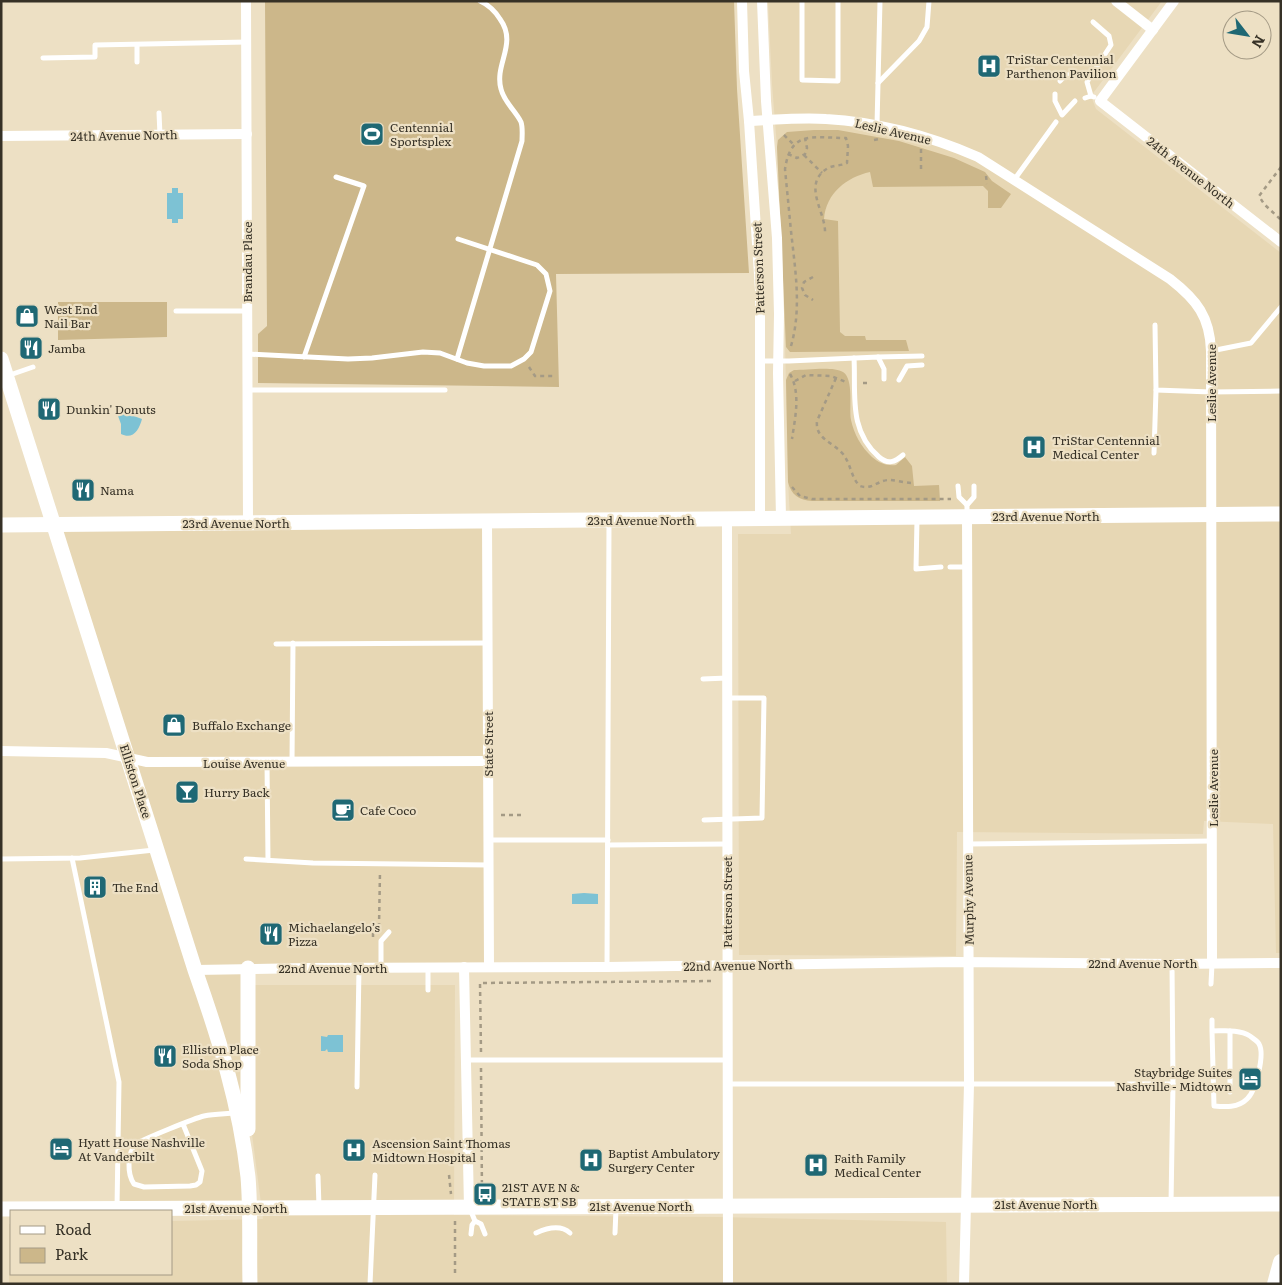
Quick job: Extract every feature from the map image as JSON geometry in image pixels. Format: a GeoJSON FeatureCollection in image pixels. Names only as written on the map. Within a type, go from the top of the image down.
{"type":"FeatureCollection","features":[{"type":"Feature","properties":{"kind":"main road","name":"Elliston Place"},"geometry":{"type":"LineString","coordinates":[[1,359],[218,1037],[238,1112],[248,1178],[250,1284]]}},
{"type":"Feature","properties":{"kind":"main road","name":"23rd Avenue North"},"geometry":{"type":"LineString","coordinates":[[1,525],[53,523],[917,517],[967,510],[1281,514]]}},
{"type":"Feature","properties":{"kind":"main road"},"geometry":{"type":"LineString","coordinates":[[248,968],[248,1178]]}},
{"type":"Feature","properties":{"kind":"main road","name":"21st Avenue North"},"geometry":{"type":"LineString","coordinates":[[1,1209],[374,1206],[1281,1204]]}},
{"type":"Feature","properties":{"kind":"main road"},"geometry":{"type":"LineString","coordinates":[[1274,1284],[1281,1262]]}},
{"type":"Feature","properties":{"kind":"street","name":"Brandau Place"},"geometry":{"type":"LineString","coordinates":[[246,1],[248,522]]}},
{"type":"Feature","properties":{"kind":"street","name":"Patterson Street"},"geometry":{"type":"LineString","coordinates":[[742,1],[744,71],[760,290],[760,518]]}},
{"type":"Feature","properties":{"kind":"street"},"geometry":{"type":"LineString","coordinates":[[762,1],[764,68],[777,238],[781,518]]}},
{"type":"Feature","properties":{"kind":"street"},"geometry":{"type":"LineString","coordinates":[[1116,1],[1153,30]]}},
{"type":"Feature","properties":{"kind":"street"},"geometry":{"type":"LineString","coordinates":[[1096,98],[1153,30],[1174,1]]}},
{"type":"Feature","properties":{"kind":"street","name":"24th Avenue North"},"geometry":{"type":"LineString","coordinates":[[1096,98],[1281,242]]}},
{"type":"Feature","properties":{"kind":"street","name":"Leslie Avenue"},"geometry":{"type":"LineString","coordinates":[[749,121],[826,118],[877,125],[957,148],[978,157],[1183,289],[1204,316],[1208,325],[1212,351],[1212,963]]}},
{"type":"Feature","properties":{"kind":"street","name":"24th Avenue North"},"geometry":{"type":"LineString","coordinates":[[1,136],[247,134]]}},
{"type":"Feature","properties":{"kind":"street","name":"Murphy Avenue"},"geometry":{"type":"LineString","coordinates":[[964,1284],[969,1084],[967,510]]}},
{"type":"Feature","properties":{"kind":"street","name":"Patterson Street"},"geometry":{"type":"LineString","coordinates":[[727,519],[728,1284]]}},
{"type":"Feature","properties":{"kind":"street","name":"State Street"},"geometry":{"type":"LineString","coordinates":[[487,521],[490,967]]}},
{"type":"Feature","properties":{"kind":"street","name":"Louise Avenue"},"geometry":{"type":"LineString","coordinates":[[1,751],[106,753],[147,762],[488,761]]}},
{"type":"Feature","properties":{"kind":"street","name":"22nd Avenue North"},"geometry":{"type":"LineString","coordinates":[[195,970],[969,962],[1281,963]]}},
{"type":"Feature","properties":{"kind":"street"},"geometry":{"type":"LineString","coordinates":[[464,967],[465,1060],[476,1207]]}},
{"type":"Feature","properties":{"kind":"lane"},"geometry":{"type":"LineString","coordinates":[[457,359],[522,141],[521,122],[508,104],[502,92],[500,82],[507,47],[506,30],[497,14],[487,2],[480,1]]}},
{"type":"Feature","properties":{"kind":"lane"},"geometry":{"type":"LineString","coordinates":[[802,1],[802,80],[838,81],[838,1]]}},
{"type":"Feature","properties":{"kind":"lane"},"geometry":{"type":"LineString","coordinates":[[877,125],[880,1]]}},
{"type":"Feature","properties":{"kind":"lane"},"geometry":{"type":"LineString","coordinates":[[878,83],[919,40],[927,27],[929,1]]}},
{"type":"Feature","properties":{"kind":"lane"},"geometry":{"type":"LineString","coordinates":[[1093,22],[1109,36],[1111,45],[1086,82],[1096,98]]}},
{"type":"Feature","properties":{"kind":"lane"},"geometry":{"type":"LineString","coordinates":[[43,58],[95,57],[95,45],[247,42]]}},
{"type":"Feature","properties":{"kind":"lane"},"geometry":{"type":"LineString","coordinates":[[136,45],[137,62]]}},
{"type":"Feature","properties":{"kind":"lane"},"geometry":{"type":"LineString","coordinates":[[1060,81],[1066,75],[1073,73],[1079,76]]}},
{"type":"Feature","properties":{"kind":"lane"},"geometry":{"type":"LineString","coordinates":[[1055,94],[1055,101],[1062,115],[1075,101]]}},
{"type":"Feature","properties":{"kind":"lane"},"geometry":{"type":"LineString","coordinates":[[1085,98],[1096,98]]}},
{"type":"Feature","properties":{"kind":"lane"},"geometry":{"type":"LineString","coordinates":[[159,113],[160,135]]}},
{"type":"Feature","properties":{"kind":"lane"},"geometry":{"type":"LineString","coordinates":[[1014,180],[1056,122]]}},
{"type":"Feature","properties":{"kind":"lane"},"geometry":{"type":"LineString","coordinates":[[304,356],[364,186],[336,177]]}},
{"type":"Feature","properties":{"kind":"lane"},"geometry":{"type":"LineString","coordinates":[[248,354],[372,358],[423,352],[440,353],[467,362],[491,366],[511,366],[523,360],[529,356],[534,347],[550,291],[548,279],[543,270],[537,265],[458,239]]}},
{"type":"Feature","properties":{"kind":"lane"},"geometry":{"type":"LineString","coordinates":[[1212,351],[1251,343],[1281,307]]}},
{"type":"Feature","properties":{"kind":"lane"},"geometry":{"type":"LineString","coordinates":[[176,311],[248,311]]}},
{"type":"Feature","properties":{"kind":"lane"},"geometry":{"type":"LineString","coordinates":[[1154,453],[1156,390],[1155,325]]}},
{"type":"Feature","properties":{"kind":"lane"},"geometry":{"type":"LineString","coordinates":[[760,361],[922,356]]}},
{"type":"Feature","properties":{"kind":"lane"},"geometry":{"type":"LineString","coordinates":[[878,357],[884,369],[884,379]]}},
{"type":"Feature","properties":{"kind":"lane"},"geometry":{"type":"LineString","coordinates":[[854,358],[854,411],[859,428],[867,444],[884,461],[891,462],[903,455]]}},
{"type":"Feature","properties":{"kind":"lane"},"geometry":{"type":"LineString","coordinates":[[899,380],[907,366],[922,365]]}},
{"type":"Feature","properties":{"kind":"lane"},"geometry":{"type":"LineString","coordinates":[[6,376],[33,367]]}},
{"type":"Feature","properties":{"kind":"lane"},"geometry":{"type":"LineString","coordinates":[[248,390],[445,390]]}},
{"type":"Feature","properties":{"kind":"lane"},"geometry":{"type":"LineString","coordinates":[[1156,390],[1211,392],[1281,391]]}},
{"type":"Feature","properties":{"kind":"lane"},"geometry":{"type":"LineString","coordinates":[[958,486],[959,497],[967,510]]}},
{"type":"Feature","properties":{"kind":"lane"},"geometry":{"type":"LineString","coordinates":[[967,510],[974,497],[974,486]]}},
{"type":"Feature","properties":{"kind":"lane"},"geometry":{"type":"LineString","coordinates":[[917,517],[916,569],[941,567]]}},
{"type":"Feature","properties":{"kind":"lane"},"geometry":{"type":"LineString","coordinates":[[607,967],[609,520]]}},
{"type":"Feature","properties":{"kind":"lane"},"geometry":{"type":"LineString","coordinates":[[950,567],[967,567]]}},
{"type":"Feature","properties":{"kind":"lane"},"geometry":{"type":"LineString","coordinates":[[276,644],[488,642]]}},
{"type":"Feature","properties":{"kind":"lane"},"geometry":{"type":"LineString","coordinates":[[292,763],[293,644]]}},
{"type":"Feature","properties":{"kind":"lane"},"geometry":{"type":"LineString","coordinates":[[703,679],[727,678]]}},
{"type":"Feature","properties":{"kind":"lane"},"geometry":{"type":"LineString","coordinates":[[704,820],[762,818],[764,698],[727,698]]}},
{"type":"Feature","properties":{"kind":"lane"},"geometry":{"type":"LineString","coordinates":[[268,762],[268,860]]}},
{"type":"Feature","properties":{"kind":"lane"},"geometry":{"type":"LineString","coordinates":[[489,840],[728,844]]}},
{"type":"Feature","properties":{"kind":"lane"},"geometry":{"type":"LineString","coordinates":[[967,844],[1213,841]]}},
{"type":"Feature","properties":{"kind":"lane"},"geometry":{"type":"LineString","coordinates":[[1,859],[72,858],[157,850]]}},
{"type":"Feature","properties":{"kind":"lane"},"geometry":{"type":"LineString","coordinates":[[72,858],[119,1082],[118,1208]]}},
{"type":"Feature","properties":{"kind":"lane"},"geometry":{"type":"LineString","coordinates":[[246,859],[322,864],[489,865]]}},
{"type":"Feature","properties":{"kind":"lane"},"geometry":{"type":"LineString","coordinates":[[381,968],[381,940],[389,932]]}},
{"type":"Feature","properties":{"kind":"lane"},"geometry":{"type":"LineString","coordinates":[[1211,984],[1212,963]]}},
{"type":"Feature","properties":{"kind":"lane"},"geometry":{"type":"LineString","coordinates":[[1171,1204],[1172,964]]}},
{"type":"Feature","properties":{"kind":"lane"},"geometry":{"type":"LineString","coordinates":[[357,1087],[359,968]]}},
{"type":"Feature","properties":{"kind":"lane"},"geometry":{"type":"LineString","coordinates":[[428,968],[428,990]]}},
{"type":"Feature","properties":{"kind":"lane"},"geometry":{"type":"LineString","coordinates":[[1212,1020],[1212,1031],[1214,1106],[1226,1107],[1240,1104],[1248,1099],[1254,1090],[1261,1054],[1259,1044],[1249,1035],[1238,1031],[1212,1031]]}},
{"type":"Feature","properties":{"kind":"lane"},"geometry":{"type":"LineString","coordinates":[[1230,1031],[1230,1092]]}},
{"type":"Feature","properties":{"kind":"lane"},"geometry":{"type":"LineString","coordinates":[[465,1060],[727,1060]]}},
{"type":"Feature","properties":{"kind":"lane"},"geometry":{"type":"LineString","coordinates":[[728,1084],[1173,1084]]}},
{"type":"Feature","properties":{"kind":"lane"},"geometry":{"type":"LineString","coordinates":[[183,1124],[202,1171],[201,1180],[196,1185],[144,1187],[134,1184],[129,1174],[130,1158],[132,1149],[139,1142],[183,1124],[203,1116],[238,1112]]}},
{"type":"Feature","properties":{"kind":"lane"},"geometry":{"type":"LineString","coordinates":[[370,1284],[375,1175]]}},
{"type":"Feature","properties":{"kind":"lane"},"geometry":{"type":"LineString","coordinates":[[318,1176],[320,1207]]}},
{"type":"Feature","properties":{"kind":"lane"},"geometry":{"type":"LineString","coordinates":[[614,1233],[616,1206]]}},
{"type":"Feature","properties":{"kind":"lane"},"geometry":{"type":"LineString","coordinates":[[471,1234],[472,1225],[475,1221],[476,1207]]}},
{"type":"Feature","properties":{"kind":"lane"},"geometry":{"type":"LineString","coordinates":[[475,1221],[481,1224],[485,1234]]}},
{"type":"Feature","properties":{"kind":"lane"},"geometry":{"type":"LineString","coordinates":[[536,1234],[546,1228],[562,1228],[570,1234]]}},
{"type":"Feature","properties":{"kind":"path"},"geometry":{"type":"LineString","coordinates":[[784,135],[793,144]]}},
{"type":"Feature","properties":{"kind":"path"},"geometry":{"type":"LineString","coordinates":[[788,154],[797,158],[804,155],[807,148],[804,138]]}},
{"type":"Feature","properties":{"kind":"path"},"geometry":{"type":"LineString","coordinates":[[790,350],[796,321],[797,300],[786,169],[788,154],[793,144],[804,138],[846,138],[848,140],[847,162],[831,167],[822,173],[817,181],[816,201],[825,223],[824,233]]}},
{"type":"Feature","properties":{"kind":"path"},"geometry":{"type":"LineString","coordinates":[[874,140],[883,139]]}},
{"type":"Feature","properties":{"kind":"path"},"geometry":{"type":"LineString","coordinates":[[921,170],[921,149],[929,152]]}},
{"type":"Feature","properties":{"kind":"path"},"geometry":{"type":"LineString","coordinates":[[804,155],[822,173]]}},
{"type":"Feature","properties":{"kind":"path"},"geometry":{"type":"LineString","coordinates":[[1281,166],[1259,196],[1264,204],[1281,220]]}},
{"type":"Feature","properties":{"kind":"path"},"geometry":{"type":"LineString","coordinates":[[983,173],[986,176],[986,184]]}},
{"type":"Feature","properties":{"kind":"path"},"geometry":{"type":"LineString","coordinates":[[797,300],[803,293],[803,285],[807,279],[813,277]]}},
{"type":"Feature","properties":{"kind":"path"},"geometry":{"type":"LineString","coordinates":[[796,280],[803,285]]}},
{"type":"Feature","properties":{"kind":"path"},"geometry":{"type":"LineString","coordinates":[[803,293],[813,300]]}},
{"type":"Feature","properties":{"kind":"path"},"geometry":{"type":"LineString","coordinates":[[523,360],[535,376],[556,376]]}},
{"type":"Feature","properties":{"kind":"path"},"geometry":{"type":"LineString","coordinates":[[790,373],[794,381],[796,410],[792,441]]}},
{"type":"Feature","properties":{"kind":"path"},"geometry":{"type":"LineString","coordinates":[[794,381],[806,375],[831,376],[848,383]]}},
{"type":"Feature","properties":{"kind":"path"},"geometry":{"type":"LineString","coordinates":[[836,378],[817,421],[819,434],[842,454],[860,486],[865,488],[872,487],[890,480],[913,484]]}},
{"type":"Feature","properties":{"kind":"path"},"geometry":{"type":"LineString","coordinates":[[858,383],[871,383]]}},
{"type":"Feature","properties":{"kind":"path"},"geometry":{"type":"LineString","coordinates":[[792,483],[797,494],[812,499],[951,499]]}},
{"type":"Feature","properties":{"kind":"path"},"geometry":{"type":"LineString","coordinates":[[793,497],[797,494]]}},
{"type":"Feature","properties":{"kind":"path"},"geometry":{"type":"LineString","coordinates":[[501,815],[524,815]]}},
{"type":"Feature","properties":{"kind":"path"},"geometry":{"type":"LineString","coordinates":[[373,941],[373,926],[379,926],[380,869]]}},
{"type":"Feature","properties":{"kind":"path"},"geometry":{"type":"LineString","coordinates":[[476,1207],[481,1060],[480,982],[715,981]]}},
{"type":"Feature","properties":{"kind":"path"},"geometry":{"type":"LineString","coordinates":[[449,1175],[452,1202]]}},
{"type":"Feature","properties":{"kind":"path"},"geometry":{"type":"LineString","coordinates":[[455,1221],[455,1273]]}},
{"type":"Feature","properties":{"kind":"shaded area","name":"TriStar Centennial Medical Center"},"geometry":{"type":"Polygon","coordinates":[[[768,1],[1162,1],[1091,96],[1096,109],[1281,253],[1281,953],[1276,953],[1273,824],[1204,821],[1203,834],[957,832],[956,956],[739,955],[738,534],[791,534],[777,147],[768,1]]]}},
{"type":"Feature","properties":{"kind":"shaded area"},"geometry":{"type":"Polygon","coordinates":[[[482,521],[487,539],[489,967],[249,968],[249,985],[455,985],[454,1215],[717,1217],[946,1222],[947,1284],[9,1284],[9,1224],[10,1275],[172,1275],[172,1221],[263,1219],[249,1111],[249,1208],[117,1208],[119,1082],[72,858],[157,850],[53,523],[482,521]]]}},
{"type":"Feature","properties":{"kind":"green space"},"geometry":{"type":"Polygon","coordinates":[[[265,1],[734,1],[737,89],[749,273],[556,274],[559,387],[258,383],[258,334],[267,326],[265,1]]]}},
{"type":"Feature","properties":{"kind":"green space"},"geometry":{"type":"Polygon","coordinates":[[[838,130],[899,141],[954,158],[985,172],[992,181],[1011,194],[1001,208],[988,208],[988,191],[983,186],[873,187],[870,172],[846,182],[833,194],[824,219],[838,221],[840,332],[845,336],[865,336],[866,340],[906,340],[909,351],[790,352],[786,347],[777,147],[778,140],[787,132],[838,130]]]}},
{"type":"Feature","properties":{"kind":"green space"},"geometry":{"type":"Polygon","coordinates":[[[58,302],[167,302],[167,337],[58,340],[58,302]]]}},
{"type":"Feature","properties":{"kind":"green space"},"geometry":{"type":"Polygon","coordinates":[[[827,369],[843,372],[849,381],[852,425],[864,449],[875,459],[886,464],[896,465],[905,457],[912,466],[914,486],[939,485],[940,501],[812,501],[796,496],[788,482],[786,380],[789,373],[794,370],[827,369]]]}},
{"type":"Feature","properties":{"kind":"water"},"geometry":{"type":"Polygon","coordinates":[[[172,188],[178,188],[178,193],[183,193],[183,219],[178,219],[178,223],[172,223],[172,219],[167,219],[167,193],[172,193],[172,188]]]}},
{"type":"Feature","properties":{"kind":"water"},"geometry":{"type":"Polygon","coordinates":[[[120,411],[142,419],[139,427],[132,435],[125,436],[121,434],[121,424],[118,416],[120,411]]]}},
{"type":"Feature","properties":{"kind":"water"},"geometry":{"type":"Polygon","coordinates":[[[572,894],[598,894],[598,904],[572,904],[572,894]]]}},
{"type":"Feature","properties":{"kind":"water"},"geometry":{"type":"Polygon","coordinates":[[[328,1035],[343,1035],[343,1052],[328,1052],[327,1049],[321,1051],[321,1036],[327,1037],[328,1035]]]}},
{"type":"Feature","properties":{"kind":"place","name":"TriStar Centennial Parthenon Pavilion"},"geometry":{"type":"Point","coordinates":[989,66]}},
{"type":"Feature","properties":{"kind":"place","name":"Centennial Sportsplex"},"geometry":{"type":"Point","coordinates":[372,134]}},
{"type":"Feature","properties":{"kind":"place","name":"West End Nail Bar"},"geometry":{"type":"Point","coordinates":[27,316]}},
{"type":"Feature","properties":{"kind":"place","name":"Jamba"},"geometry":{"type":"Point","coordinates":[31,348]}},
{"type":"Feature","properties":{"kind":"place","name":"Dunkin' Donuts"},"geometry":{"type":"Point","coordinates":[49,409]}},
{"type":"Feature","properties":{"kind":"place","name":"TriStar Centennial Medical Center"},"geometry":{"type":"Point","coordinates":[1034,447]}},
{"type":"Feature","properties":{"kind":"place","name":"Nama"},"geometry":{"type":"Point","coordinates":[83,490]}},
{"type":"Feature","properties":{"kind":"place","name":"Buffalo Exchange"},"geometry":{"type":"Point","coordinates":[174,725]}},
{"type":"Feature","properties":{"kind":"place","name":"Hurry Back"},"geometry":{"type":"Point","coordinates":[187,792]}},
{"type":"Feature","properties":{"kind":"place","name":"Cafe Coco"},"geometry":{"type":"Point","coordinates":[343,810]}},
{"type":"Feature","properties":{"kind":"place","name":"The End"},"geometry":{"type":"Point","coordinates":[95,887]}},
{"type":"Feature","properties":{"kind":"place","name":"Michaelangelo’s Pizza"},"geometry":{"type":"Point","coordinates":[271,934]}},
{"type":"Feature","properties":{"kind":"place","name":"Elliston Place Soda Shop"},"geometry":{"type":"Point","coordinates":[165,1056]}},
{"type":"Feature","properties":{"kind":"place","name":"Staybridge Suites Nashville - Midtown"},"geometry":{"type":"Point","coordinates":[1250,1079]}},
{"type":"Feature","properties":{"kind":"place","name":"Hyatt House Nashville At Vanderbilt"},"geometry":{"type":"Point","coordinates":[61,1149]}},
{"type":"Feature","properties":{"kind":"place","name":"Ascension Saint Thomas Midtown Hospital"},"geometry":{"type":"Point","coordinates":[354,1150]}},
{"type":"Feature","properties":{"kind":"place","name":"Baptist Ambulatory Surgery Center"},"geometry":{"type":"Point","coordinates":[591,1160]}},
{"type":"Feature","properties":{"kind":"place","name":"Faith Family Medical Center"},"geometry":{"type":"Point","coordinates":[816,1165]}},
{"type":"Feature","properties":{"kind":"place","name":"21ST AVE N & STATE ST SB"},"geometry":{"type":"Point","coordinates":[485,1194]}}]}
